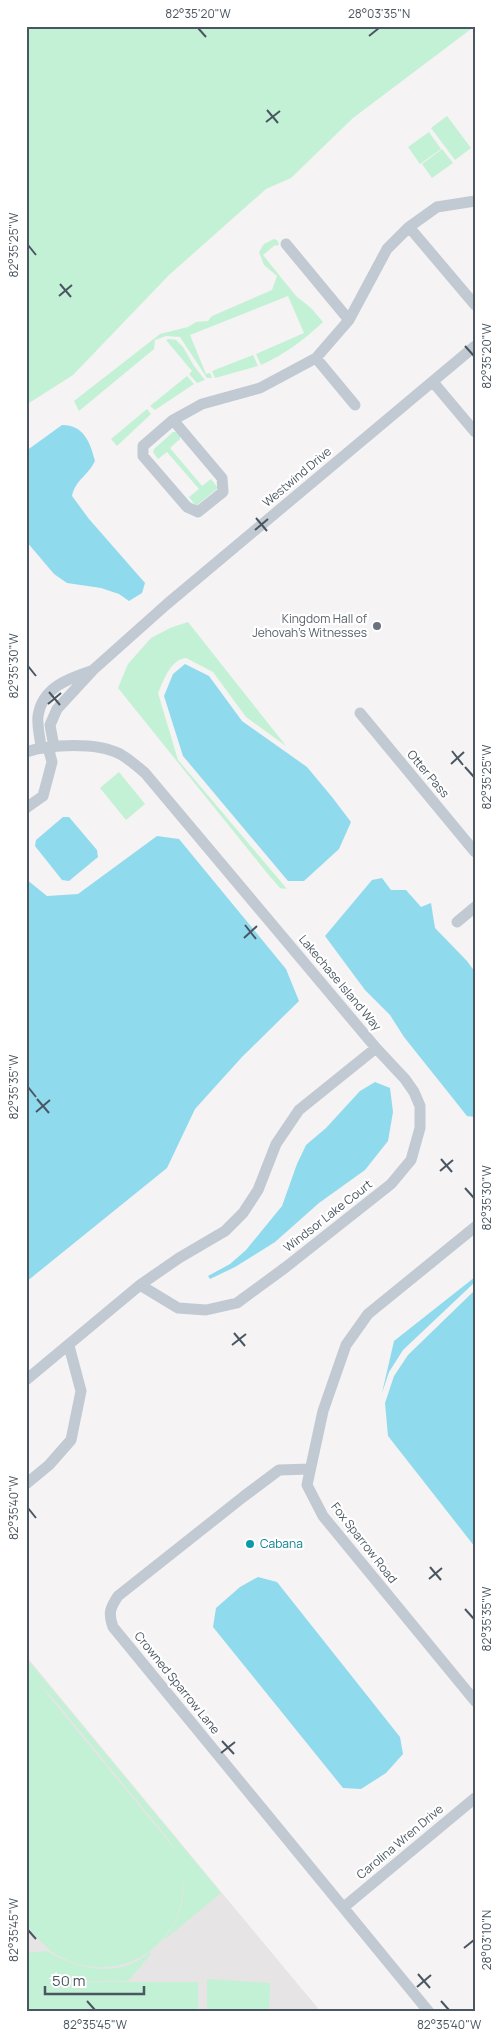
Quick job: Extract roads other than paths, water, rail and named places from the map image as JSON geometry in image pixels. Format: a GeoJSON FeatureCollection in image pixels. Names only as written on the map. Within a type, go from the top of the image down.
{"type":"FeatureCollection","features":[{"type":"Feature","properties":{"kind":"street"},"geometry":{"type":"LineString","coordinates":[[174,420],[222,478],[223,492],[198,512],[186,507],[144,456],[143,446],[174,420],[202,404],[260,388],[316,358],[349,320],[387,248],[409,227],[437,207],[475,201]]}},
{"type":"Feature","properties":{"kind":"street"},"geometry":{"type":"LineString","coordinates":[[409,227],[475,305]]}},
{"type":"Feature","properties":{"kind":"street"},"geometry":{"type":"LineString","coordinates":[[286,244],[349,320]]}},
{"type":"Feature","properties":{"kind":"street","name":"Westwind Drive"},"geometry":{"type":"LineString","coordinates":[[48,747],[50,725],[57,709],[93,670],[167,604],[475,346]]}},
{"type":"Feature","properties":{"kind":"street"},"geometry":{"type":"LineString","coordinates":[[316,358],[356,405]]}},
{"type":"Feature","properties":{"kind":"street"},"geometry":{"type":"LineString","coordinates":[[433,382],[475,432]]}},
{"type":"Feature","properties":{"kind":"street","name":"Westwind Drive"},"geometry":{"type":"LineString","coordinates":[[48,747],[38,716],[45,696],[65,680],[93,670]]}},
{"type":"Feature","properties":{"kind":"street","name":"Otter Pass"},"geometry":{"type":"LineString","coordinates":[[360,713],[475,852]]}},
{"type":"Feature","properties":{"kind":"street"},"geometry":{"type":"LineString","coordinates":[[26,808],[43,796],[52,762],[48,747]]}},
{"type":"Feature","properties":{"kind":"street","name":"Lakechase Island Way"},"geometry":{"type":"LineString","coordinates":[[26,752],[48,747],[98,747],[118,753],[145,773],[376,1048],[299,1110],[276,1144],[258,1190],[243,1213],[224,1231],[178,1258],[140,1285],[26,1380]]}},
{"type":"Feature","properties":{"kind":"street"},"geometry":{"type":"LineString","coordinates":[[457,922],[475,907]]}},
{"type":"Feature","properties":{"kind":"street","name":"Windsor Lake Court"},"geometry":{"type":"LineString","coordinates":[[140,1285],[178,1308],[206,1310],[237,1304],[391,1184],[411,1160],[420,1128],[420,1106],[414,1092],[405,1079],[376,1048]]}},
{"type":"Feature","properties":{"kind":"street","name":"Fox Sparrow Road"},"geometry":{"type":"LineString","coordinates":[[475,1228],[368,1314],[346,1345],[322,1411],[307,1485],[323,1516],[475,1701]]}},
{"type":"Feature","properties":{"kind":"street"},"geometry":{"type":"LineString","coordinates":[[26,1484],[49,1465],[71,1440],[81,1390],[69,1346]]}},
{"type":"Feature","properties":{"kind":"street","name":"Crowned Sparrow Lane"},"geometry":{"type":"LineString","coordinates":[[310,1469],[279,1470],[118,1596],[108,1614],[113,1627],[429,2012]]}},
{"type":"Feature","properties":{"kind":"street","name":"Carolina Wren Drive"},"geometry":{"type":"LineString","coordinates":[[344,1907],[475,1798]]}},
{"type":"Feature","properties":{"kind":"water"},"geometry":{"type":"Polygon","coordinates":[[[62,425],[81,431],[91,447],[95,461],[76,486],[72,496],[89,519],[145,583],[142,593],[129,601],[119,594],[101,588],[67,583],[54,574],[26,541],[26,451],[62,425]]]}},
{"type":"Feature","properties":{"kind":"water"},"geometry":{"type":"Polygon","coordinates":[[[185,664],[209,676],[242,721],[307,767],[351,822],[339,849],[304,881],[288,881],[183,756],[164,696],[173,674],[185,664]]]}},
{"type":"Feature","properties":{"kind":"water"},"geometry":{"type":"Polygon","coordinates":[[[63,817],[69,817],[97,850],[98,857],[69,881],[62,880],[35,846],[36,840],[63,817]]]}},
{"type":"Feature","properties":{"kind":"water"},"geometry":{"type":"Polygon","coordinates":[[[157,836],[179,839],[286,969],[299,1001],[242,1057],[195,1109],[167,1168],[26,1282],[26,879],[47,896],[78,894],[157,836]]]}},
{"type":"Feature","properties":{"kind":"water"},"geometry":{"type":"Polygon","coordinates":[[[382,878],[391,890],[406,890],[421,907],[431,903],[435,928],[475,972],[475,1117],[467,1116],[404,1037],[390,1015],[365,990],[325,936],[372,880],[382,878]]]}},
{"type":"Feature","properties":{"kind":"water"},"geometry":{"type":"Polygon","coordinates":[[[375,1082],[390,1088],[393,1112],[388,1141],[365,1170],[319,1203],[275,1242],[235,1267],[210,1279],[208,1276],[230,1264],[246,1250],[282,1206],[306,1145],[326,1128],[360,1091],[375,1082]]]}},
{"type":"Feature","properties":{"kind":"water"},"geometry":{"type":"Polygon","coordinates":[[[475,1277],[475,1282],[403,1350],[389,1372],[382,1393],[394,1341],[475,1277]]]}},
{"type":"Feature","properties":{"kind":"water"},"geometry":{"type":"Polygon","coordinates":[[[475,1290],[475,1547],[388,1436],[385,1403],[394,1376],[408,1355],[475,1290]]]}},
{"type":"Feature","properties":{"kind":"water"},"geometry":{"type":"Polygon","coordinates":[[[258,1577],[277,1582],[400,1737],[403,1754],[386,1773],[361,1789],[343,1788],[213,1627],[216,1608],[240,1587],[258,1577]]]}},
{"type":"Feature","properties":{"kind":"place","name":"Kingdom Hall of Jehovah's Witnesses"},"geometry":{"type":"Point","coordinates":[377,626]}},
{"type":"Feature","properties":{"kind":"place","name":"Cabana"},"geometry":{"type":"Point","coordinates":[250,1544]}}]}
